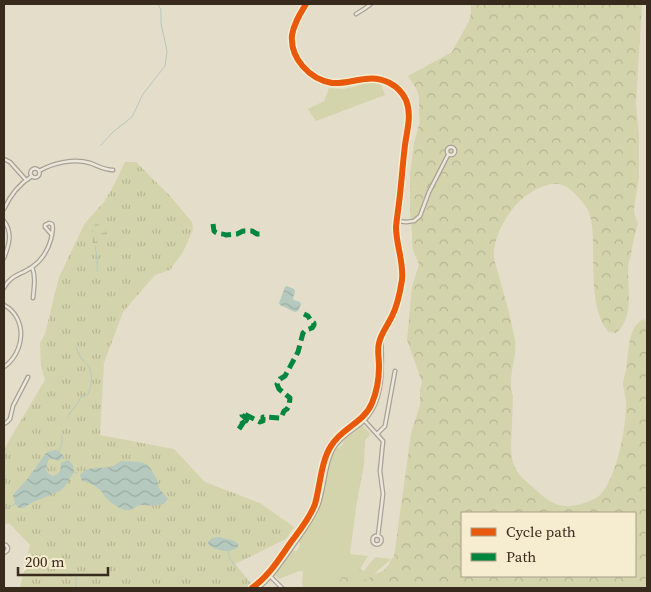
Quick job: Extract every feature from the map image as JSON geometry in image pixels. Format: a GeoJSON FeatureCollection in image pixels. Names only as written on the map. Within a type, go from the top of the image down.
{"type":"FeatureCollection","features":[{"type":"Feature","properties":{"kind":"street"},"geometry":{"type":"LineString","coordinates":[[258,588],[298,539],[315,512],[333,448],[375,406],[379,390],[381,367],[380,338],[395,310],[402,280],[397,240],[397,221],[409,118],[407,103],[399,90],[386,81],[367,78],[344,83],[330,82],[319,79],[304,68],[295,53],[292,35],[306,4]]}},
{"type":"Feature","properties":{"kind":"street"},"geometry":{"type":"LineString","coordinates":[[356,14],[371,4]]}},
{"type":"Feature","properties":{"kind":"street"},"geometry":{"type":"LineString","coordinates":[[397,221],[414,221],[420,216],[448,155]]}},
{"type":"Feature","properties":{"kind":"street"},"geometry":{"type":"LineString","coordinates":[[4,158],[26,180]]}},
{"type":"Feature","properties":{"kind":"street"},"geometry":{"type":"LineString","coordinates":[[32,176],[32,169],[39,171],[53,165],[74,162],[84,162],[113,170]]}},
{"type":"Feature","properties":{"kind":"street"},"geometry":{"type":"LineString","coordinates":[[4,209],[12,194],[32,176],[38,177],[39,171]]}},
{"type":"Feature","properties":{"kind":"street"},"geometry":{"type":"LineString","coordinates":[[4,221],[10,235],[4,258]]}},
{"type":"Feature","properties":{"kind":"street"},"geometry":{"type":"LineString","coordinates":[[4,288],[11,278],[32,267],[46,250],[52,235],[54,227],[49,222],[45,225],[45,228],[52,235]]}},
{"type":"Feature","properties":{"kind":"street"},"geometry":{"type":"LineString","coordinates":[[32,267],[35,277],[33,298]]}},
{"type":"Feature","properties":{"kind":"street"},"geometry":{"type":"LineString","coordinates":[[4,305],[18,319],[21,328],[21,338],[16,355],[4,366]]}},
{"type":"Feature","properties":{"kind":"street"},"geometry":{"type":"LineString","coordinates":[[377,434],[385,426],[395,371]]}},
{"type":"Feature","properties":{"kind":"street"},"geometry":{"type":"LineString","coordinates":[[4,424],[10,419],[13,406],[28,376]]}},
{"type":"Feature","properties":{"kind":"street"},"geometry":{"type":"LineString","coordinates":[[363,419],[382,439],[383,443],[380,472],[383,494],[378,536]]}},
{"type":"Feature","properties":{"kind":"street"},"geometry":{"type":"LineString","coordinates":[[4,545],[8,548],[4,553]]}},
{"type":"Feature","properties":{"kind":"street"},"geometry":{"type":"LineString","coordinates":[[252,588],[269,576]]}},
{"type":"Feature","properties":{"kind":"street"},"geometry":{"type":"LineString","coordinates":[[269,576],[282,588]]}},
{"type":"Feature","properties":{"kind":"green space"},"geometry":{"type":"Polygon","coordinates":[[[471,4],[642,4],[636,103],[639,136],[639,178],[634,209],[638,223],[628,267],[628,312],[622,327],[616,333],[608,332],[603,323],[594,291],[593,233],[590,215],[579,198],[565,186],[551,184],[539,188],[517,203],[498,234],[494,258],[515,340],[511,382],[513,396],[511,450],[513,462],[517,472],[525,480],[544,497],[561,506],[581,504],[594,499],[601,494],[612,476],[624,428],[626,399],[623,383],[630,339],[632,332],[639,322],[644,319],[647,322],[647,588],[307,588],[365,440],[364,465],[348,548],[357,565],[371,574],[384,570],[394,557],[411,433],[420,405],[422,382],[407,340],[412,287],[419,264],[412,242],[410,174],[414,143],[420,121],[419,97],[408,76],[452,52],[469,21],[471,4]]]}},
{"type":"Feature","properties":{"kind":"green space"},"geometry":{"type":"Polygon","coordinates":[[[367,83],[381,85],[385,95],[316,121],[308,109],[324,101],[329,88],[344,89],[367,83]]]}},
{"type":"Feature","properties":{"kind":"green space"},"geometry":{"type":"Polygon","coordinates":[[[125,162],[136,162],[170,196],[192,222],[193,230],[183,252],[170,270],[155,275],[123,312],[104,363],[100,435],[174,449],[205,482],[260,503],[294,527],[286,539],[235,564],[255,588],[20,588],[30,545],[9,523],[4,525],[4,449],[45,380],[41,366],[40,343],[45,334],[59,277],[85,223],[104,202],[125,162]]]}},
{"type":"Feature","properties":{"kind":"green space"},"geometry":{"type":"Polygon","coordinates":[[[98,223],[104,227],[107,234],[95,246],[92,241],[92,235],[95,224],[98,223]]]}},
{"type":"Feature","properties":{"kind":"green space"},"geometry":{"type":"Polygon","coordinates":[[[363,426],[371,434],[365,440],[350,554],[368,556],[352,578],[342,577],[335,588],[302,588],[303,571],[279,579],[275,575],[292,551],[297,551],[300,546],[299,541],[320,507],[332,457],[336,449],[343,445],[344,440],[363,426]]]}},
{"type":"Feature","properties":{"kind":"green space"},"geometry":{"type":"Polygon","coordinates":[[[375,557],[391,559],[367,580],[358,578],[375,557]]]}},
{"type":"Feature","properties":{"kind":"water"},"geometry":{"type":"Polygon","coordinates":[[[287,286],[294,289],[293,298],[301,304],[298,311],[295,312],[279,303],[287,286]]]}},
{"type":"Feature","properties":{"kind":"water"},"geometry":{"type":"Polygon","coordinates":[[[55,450],[59,451],[64,457],[58,461],[49,460],[47,472],[52,476],[57,474],[60,472],[61,463],[68,460],[73,465],[74,472],[67,484],[60,491],[31,503],[24,508],[19,508],[15,504],[13,495],[46,453],[55,450]]]}},
{"type":"Feature","properties":{"kind":"water"},"geometry":{"type":"Polygon","coordinates":[[[121,461],[141,462],[149,466],[157,479],[159,488],[168,499],[166,502],[160,505],[140,505],[124,510],[109,501],[96,487],[82,481],[80,476],[85,470],[110,467],[121,461]]]}},
{"type":"Feature","properties":{"kind":"water"},"geometry":{"type":"Polygon","coordinates":[[[219,537],[235,541],[238,547],[223,551],[209,545],[208,542],[212,538],[219,537]]]}},
{"type":"Feature","properties":{"kind":"waterway"},"geometry":{"type":"LineString","coordinates":[[101,145],[113,132],[132,117],[143,94],[165,66],[167,51],[161,23],[161,10],[158,4]]}},
{"type":"Feature","properties":{"kind":"waterway"},"geometry":{"type":"LineString","coordinates":[[95,246],[97,271]]}},
{"type":"Feature","properties":{"kind":"waterway"},"geometry":{"type":"LineString","coordinates":[[67,417],[80,398],[88,394],[91,383],[90,368],[80,356],[76,347]]}},
{"type":"Feature","properties":{"kind":"waterway"},"geometry":{"type":"LineString","coordinates":[[59,451],[62,435]]}},
{"type":"Feature","properties":{"kind":"waterway"},"geometry":{"type":"LineString","coordinates":[[4,510],[15,504]]}},
{"type":"Feature","properties":{"kind":"waterway"},"geometry":{"type":"LineString","coordinates":[[228,551],[230,559],[236,567]]}},
{"type":"Feature","properties":{"kind":"waterway"},"geometry":{"type":"LineString","coordinates":[[76,577],[76,588]]}},
{"type":"Feature","properties":{"kind":"marked path"},"geometry":{"type":"LineString","coordinates":[[213,224],[214,231],[226,235],[237,234],[243,231],[252,231],[260,234]]}},
{"type":"Feature","properties":{"kind":"marked path"},"geometry":{"type":"LineString","coordinates":[[239,429],[243,423],[241,420],[246,421],[247,419],[242,413],[260,422],[263,421],[263,417],[281,418],[289,406],[290,398],[279,389],[277,384],[285,376],[298,352],[303,333],[314,325],[308,316],[304,314]]}},
{"type":"Feature","properties":{"kind":"cycle path"},"geometry":{"type":"LineString","coordinates":[[252,588],[273,567],[310,514],[315,504],[325,459],[331,446],[340,434],[364,416],[372,403],[378,379],[379,343],[396,307],[402,280],[396,227],[409,122],[406,100],[399,90],[384,80],[371,78],[332,83],[324,81],[309,72],[298,59],[292,44],[294,26],[306,4]]}}]}
